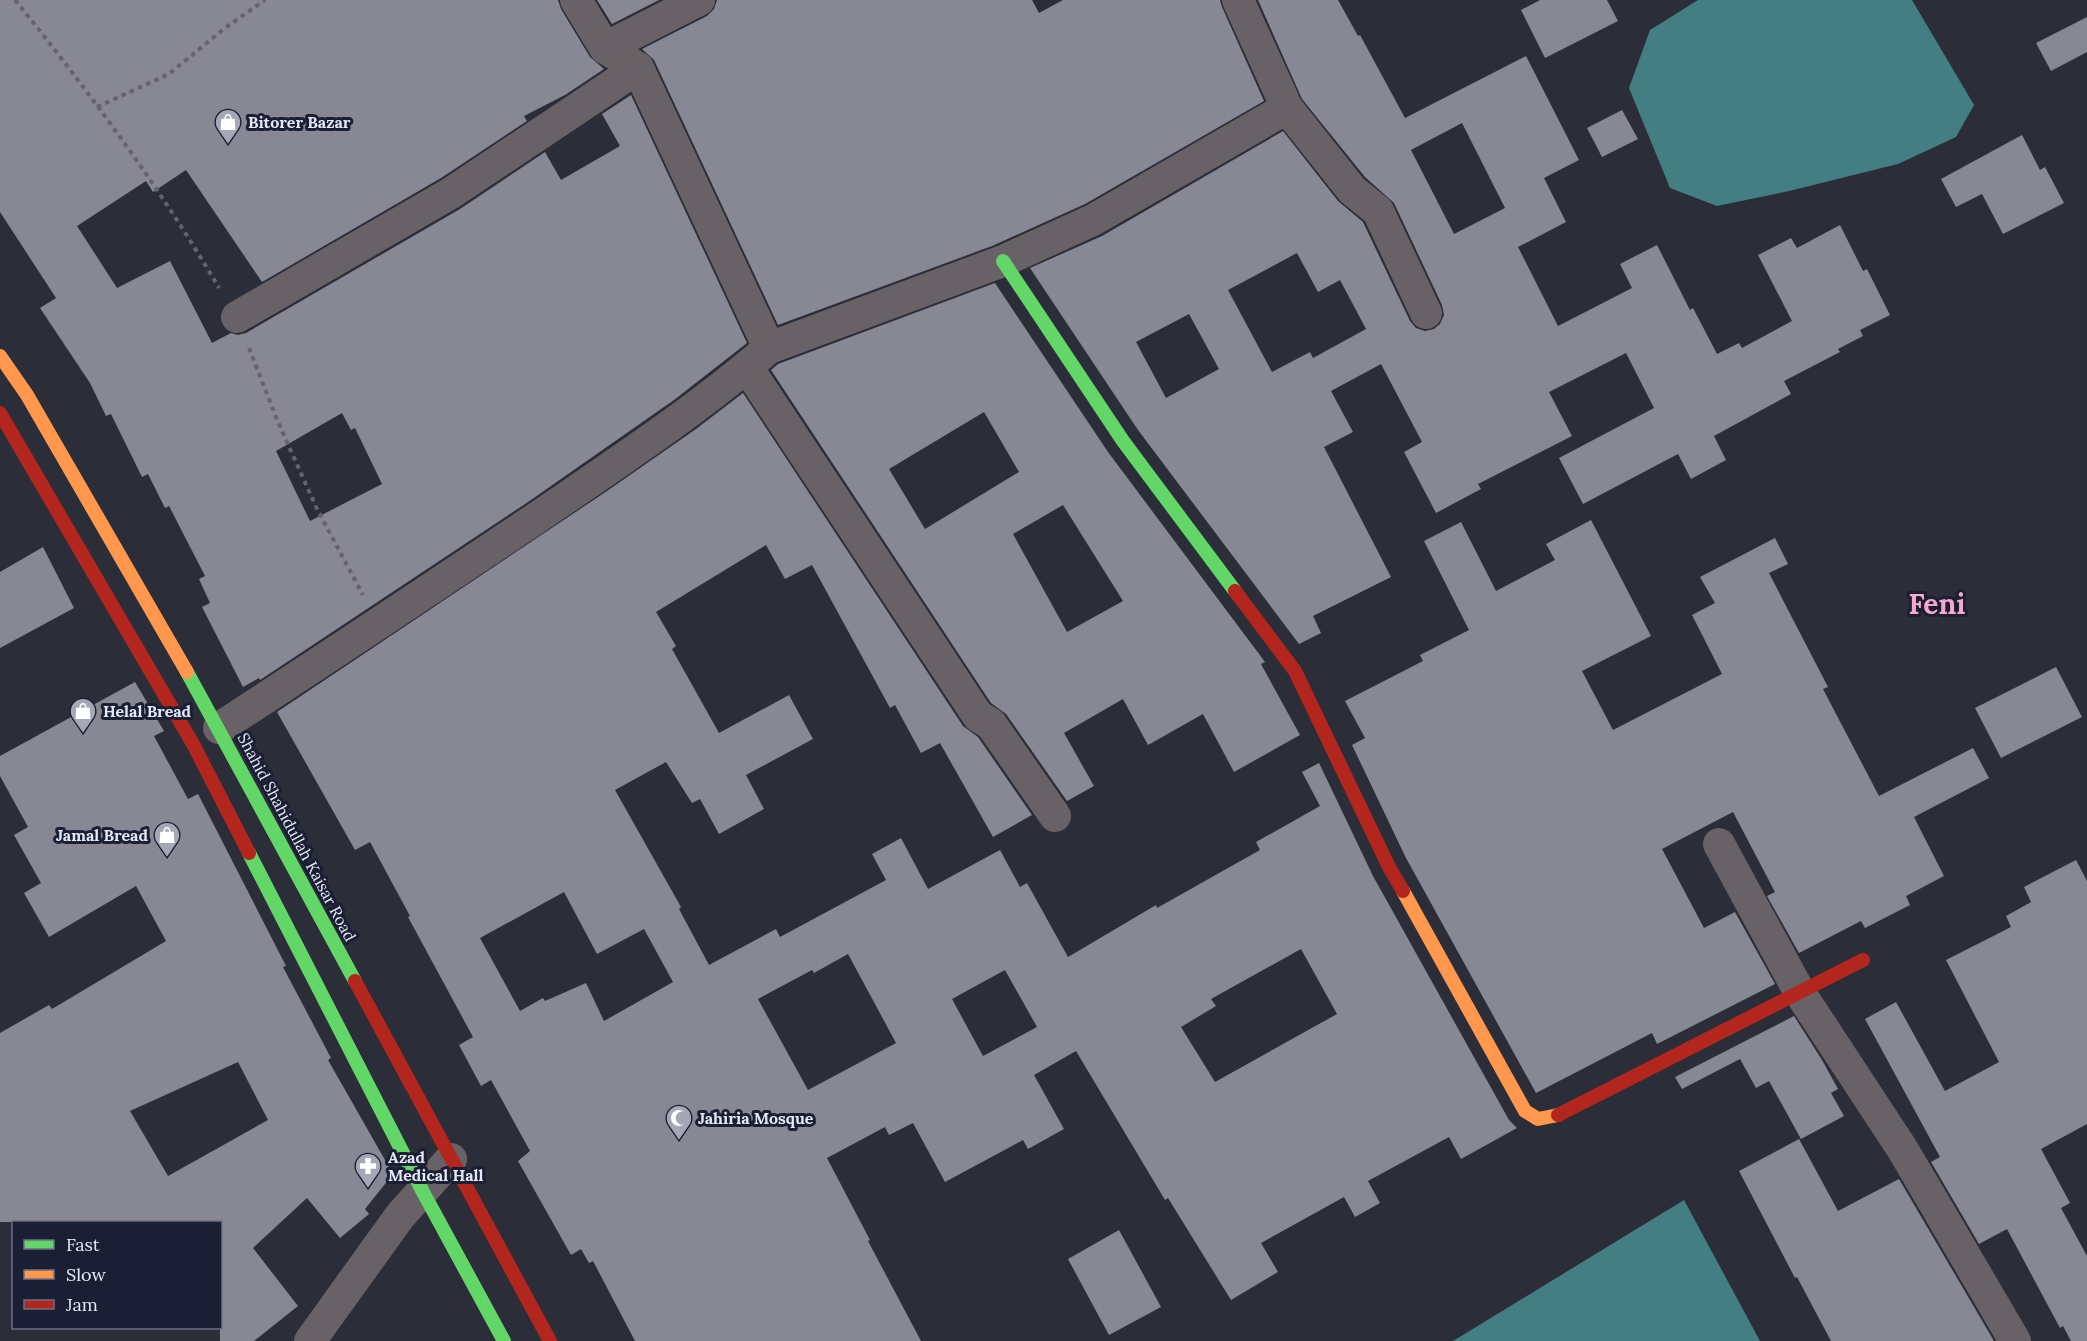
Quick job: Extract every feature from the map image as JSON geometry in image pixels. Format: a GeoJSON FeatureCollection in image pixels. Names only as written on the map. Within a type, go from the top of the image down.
{"type":"FeatureCollection","features":[{"type":"Feature","properties":{"kind":"main road"},"geometry":{"type":"LineString","coordinates":[[1004,261],[1123,441],[1295,671],[1389,867],[1526,1111],[1538,1119],[1555,1117],[1863,960]]}},
{"type":"Feature","properties":{"kind":"main road","name":"Shahid Shahidullah Kaisar Road"},"geometry":{"type":"LineString","coordinates":[[0,356],[27,395],[219,728],[550,1341]]}},
{"type":"Feature","properties":{"kind":"main road"},"geometry":{"type":"LineString","coordinates":[[0,413],[193,744],[423,1192],[504,1341]]}},
{"type":"Feature","properties":{"kind":"street"},"geometry":{"type":"LineString","coordinates":[[576,0],[605,48],[638,68],[758,357],[978,716],[991,724],[1055,816]]}},
{"type":"Feature","properties":{"kind":"street"},"geometry":{"type":"LineString","coordinates":[[605,48],[699,0]]}},
{"type":"Feature","properties":{"kind":"street"},"geometry":{"type":"LineString","coordinates":[[1238,0],[1287,108],[1352,190],[1378,211],[1426,313]]}},
{"type":"Feature","properties":{"kind":"street"},"geometry":{"type":"LineString","coordinates":[[237,317],[451,193],[638,68]]}},
{"type":"Feature","properties":{"kind":"street"},"geometry":{"type":"LineString","coordinates":[[219,728],[379,625],[622,460],[758,357],[1004,261],[1093,220],[1287,108]]}},
{"type":"Feature","properties":{"kind":"street"},"geometry":{"type":"LineString","coordinates":[[1719,844],[1800,993],[1902,1150],[2015,1341]]}},
{"type":"Feature","properties":{"kind":"street"},"geometry":{"type":"LineString","coordinates":[[310,1341],[400,1216],[451,1159]]}},
{"type":"Feature","properties":{"kind":"path"},"geometry":{"type":"LineString","coordinates":[[15,0],[97,107],[187,234],[237,317],[278,422],[317,509],[379,625]]}},
{"type":"Feature","properties":{"kind":"path"},"geometry":{"type":"LineString","coordinates":[[97,107],[169,74],[225,28],[265,0]]}},
{"type":"Feature","properties":{"kind":"shaded area"},"geometry":{"type":"Polygon","coordinates":[[[1698,0],[1912,0],[1974,105],[1956,137],[1898,164],[1717,206],[1670,188],[1629,88],[1650,30],[1698,0]]]}},
{"type":"Feature","properties":{"kind":"shaded area"},"geometry":{"type":"Polygon","coordinates":[[[1684,1200],[1760,1341],[1453,1341],[1684,1200]]]}},
{"type":"Feature","properties":{"kind":"building"},"geometry":{"type":"Polygon","coordinates":[[[0,0],[558,0],[590,57],[604,69],[565,95],[524,116],[527,121],[441,178],[262,282],[186,170],[153,192],[146,181],[77,226],[117,288],[170,261],[212,343],[231,333],[238,335],[246,333],[460,209],[545,152],[561,180],[620,146],[602,114],[631,95],[747,343],[674,400],[528,502],[260,680],[259,678],[243,687],[202,607],[210,603],[199,579],[205,576],[169,506],[165,508],[148,474],[142,477],[111,414],[106,416],[90,383],[40,308],[56,298],[0,212],[0,0]],[[342,413],[276,451],[310,521],[382,484],[355,428],[351,430],[342,413]]]}},
{"type":"Feature","properties":{"kind":"building"},"geometry":{"type":"Polygon","coordinates":[[[597,0],[659,0],[612,24],[597,0]]]}},
{"type":"Feature","properties":{"kind":"building"},"geometry":{"type":"Polygon","coordinates":[[[717,0],[1032,0],[1039,13],[1063,0],[1220,0],[1264,101],[1085,204],[992,246],[778,325],[654,60],[642,49],[707,16],[714,9],[717,0]]]}},
{"type":"Feature","properties":{"kind":"building"},"geometry":{"type":"Polygon","coordinates":[[[1258,0],[1338,0],[1358,36],[1360,35],[1405,118],[1526,56],[1579,160],[1544,178],[1566,222],[1518,247],[1558,326],[1632,288],[1620,264],[1657,245],[1690,310],[1693,308],[1717,354],[1739,343],[1742,348],[1792,321],[1758,255],[1791,238],[1797,248],[1840,225],[1863,271],[1867,269],[1890,315],[1860,330],[1863,336],[1838,349],[1840,352],[1784,381],[1791,394],[1714,436],[1726,460],[1691,479],[1678,454],[1583,504],[1559,458],[1654,408],[1626,353],[1549,392],[1572,436],[1478,484],[1481,489],[1436,513],[1404,452],[1422,442],[1381,364],[1331,391],[1353,432],[1324,447],[1391,577],[1313,616],[1321,633],[1299,644],[1138,430],[1030,268],[1102,236],[1283,131],[1338,201],[1363,222],[1410,321],[1416,328],[1425,331],[1434,329],[1440,324],[1444,315],[1442,305],[1394,203],[1365,177],[1302,99],[1258,0]],[[1462,123],[1411,150],[1454,234],[1505,208],[1462,123]],[[1297,253],[1228,290],[1272,372],[1310,352],[1313,358],[1366,329],[1340,280],[1318,292],[1297,253]],[[1189,314],[1136,342],[1166,398],[1219,369],[1189,314]]]}},
{"type":"Feature","properties":{"kind":"building"},"geometry":{"type":"Polygon","coordinates":[[[1540,0],[1607,0],[1618,21],[1545,58],[1521,10],[1540,0]]]}},
{"type":"Feature","properties":{"kind":"building"},"geometry":{"type":"Polygon","coordinates":[[[2087,17],[2087,52],[2051,71],[2036,43],[2087,17]]]}},
{"type":"Feature","properties":{"kind":"building"},"geometry":{"type":"Polygon","coordinates":[[[1622,110],[1638,139],[1602,157],[1587,128],[1622,110]]]}},
{"type":"Feature","properties":{"kind":"building"},"geometry":{"type":"Polygon","coordinates":[[[2022,135],[2040,170],[2045,167],[2064,203],[2003,234],[1982,194],[1956,207],[1941,179],[2022,135]]]}},
{"type":"Feature","properties":{"kind":"building"},"geometry":{"type":"Polygon","coordinates":[[[995,283],[1108,452],[1265,662],[1261,664],[1300,735],[1234,772],[1203,714],[1148,745],[1123,699],[1064,733],[1094,786],[1067,801],[1006,714],[991,703],[771,370],[778,364],[995,283]],[[984,412],[889,469],[925,529],[1019,472],[984,412]],[[1063,505],[1013,534],[1067,632],[1123,601],[1063,505]]]}},
{"type":"Feature","properties":{"kind":"building"},"geometry":{"type":"Polygon","coordinates":[[[743,393],[963,726],[978,737],[1032,815],[993,837],[940,743],[921,753],[895,705],[890,708],[812,565],[785,579],[766,545],[656,612],[676,646],[672,649],[719,733],[789,695],[813,739],[746,775],[764,809],[719,834],[700,799],[692,803],[666,762],[615,790],[681,907],[679,909],[709,965],[776,929],[780,937],[886,880],[872,854],[901,838],[928,889],[1000,850],[1020,887],[1027,883],[1068,957],[1156,905],[1157,908],[1260,850],[1256,842],[1320,806],[1302,772],[1319,763],[1373,876],[1509,1120],[1517,1128],[1461,1159],[1449,1137],[1368,1181],[1380,1203],[1355,1217],[1344,1197],[1261,1243],[1278,1272],[1231,1300],[1168,1198],[1165,1200],[1076,1051],[1034,1075],[1064,1129],[1028,1149],[1023,1140],[945,1182],[913,1123],[889,1135],[885,1127],[827,1158],[921,1341],[635,1341],[593,1261],[589,1263],[581,1249],[571,1255],[518,1161],[530,1151],[491,1080],[481,1086],[459,1045],[473,1037],[370,842],[355,850],[277,712],[696,429],[743,393]],[[564,892],[480,938],[520,1011],[543,998],[545,1001],[586,983],[604,1021],[673,982],[644,929],[597,954],[564,892]],[[1301,949],[1211,999],[1216,1006],[1181,1027],[1215,1082],[1337,1014],[1301,949]],[[848,954],[814,973],[812,970],[758,999],[808,1090],[896,1043],[848,954]],[[1005,970],[952,999],[983,1056],[1037,1027],[1005,970]]]}},
{"type":"Feature","properties":{"kind":"building"},"geometry":{"type":"Polygon","coordinates":[[[1591,520],[1651,636],[1582,671],[1613,730],[1722,674],[1692,615],[1715,603],[1700,577],[1775,538],[1788,564],[1769,573],[1828,687],[1823,689],[1879,796],[1973,748],[1989,778],[1914,817],[1944,876],[1906,896],[1910,905],[1865,928],[1861,921],[1799,953],[1767,896],[1775,892],[1733,812],[1662,849],[1704,928],[1735,912],[1775,984],[1657,1044],[1652,1033],[1536,1093],[1406,858],[1352,745],[1365,738],[1345,701],[1423,661],[1420,655],[1469,630],[1424,541],[1461,522],[1496,591],[1555,560],[1546,544],[1591,520]]]}},
{"type":"Feature","properties":{"kind":"building"},"geometry":{"type":"Polygon","coordinates":[[[43,547],[74,608],[0,648],[0,572],[43,547]]]}},
{"type":"Feature","properties":{"kind":"building"},"geometry":{"type":"Polygon","coordinates":[[[2056,667],[2082,717],[2001,758],[1975,708],[2056,667]]]}},
{"type":"Feature","properties":{"kind":"building"},"geometry":{"type":"Polygon","coordinates":[[[135,682],[164,731],[154,736],[188,799],[198,794],[286,966],[283,967],[331,1058],[328,1060],[393,1174],[365,1209],[369,1214],[340,1238],[307,1198],[253,1248],[298,1306],[254,1341],[220,1341],[222,1221],[0,1222],[0,1033],[49,1005],[52,1009],[166,941],[136,886],[49,937],[24,893],[41,883],[14,835],[28,827],[0,776],[0,756],[135,682]],[[238,1062],[130,1111],[168,1176],[268,1120],[238,1062]]]}},
{"type":"Feature","properties":{"kind":"building"},"geometry":{"type":"Polygon","coordinates":[[[2076,860],[2087,881],[2087,1124],[2041,1149],[2070,1203],[2061,1208],[2087,1256],[2087,1341],[2071,1341],[2063,1326],[2060,1328],[2007,1229],[1979,1244],[1931,1162],[1940,1157],[1865,1019],[1896,1002],[1945,1091],[1999,1062],[1946,960],[2011,927],[2006,916],[2031,902],[2024,887],[2076,860]]]}},
{"type":"Feature","properties":{"kind":"building"},"geometry":{"type":"Polygon","coordinates":[[[1794,1016],[1838,1089],[1831,1093],[1844,1116],[1801,1139],[1769,1081],[1756,1088],[1740,1059],[1682,1089],[1675,1077],[1794,1016]]]}},
{"type":"Feature","properties":{"kind":"building"},"geometry":{"type":"Polygon","coordinates":[[[1799,1139],[1838,1211],[1899,1179],[1994,1341],[1831,1341],[1739,1171],[1799,1139]]]}},
{"type":"Feature","properties":{"kind":"building"},"geometry":{"type":"Polygon","coordinates":[[[1119,1230],[1161,1307],[1109,1335],[1068,1259],[1119,1230]]]}},
{"type":"Feature","properties":{"kind":"traffic: fast"},"geometry":{"type":"LineString","coordinates":[[1003,261],[1123,441],[1235,591]]}},
{"type":"Feature","properties":{"kind":"traffic: fast"},"geometry":{"type":"LineString","coordinates":[[187,672],[355,981]]}},
{"type":"Feature","properties":{"kind":"traffic: fast"},"geometry":{"type":"LineString","coordinates":[[249,853],[423,1192],[504,1341]]}},
{"type":"Feature","properties":{"kind":"traffic: slow"},"geometry":{"type":"LineString","coordinates":[[0,356],[27,395],[187,672]]}},
{"type":"Feature","properties":{"kind":"traffic: slow"},"geometry":{"type":"LineString","coordinates":[[1403,891],[1525,1111],[1538,1119],[1558,1115]]}},
{"type":"Feature","properties":{"kind":"traffic: jam"},"geometry":{"type":"LineString","coordinates":[[0,413],[193,744],[249,853]]}},
{"type":"Feature","properties":{"kind":"traffic: jam"},"geometry":{"type":"LineString","coordinates":[[1235,591],[1295,671],[1389,867],[1403,891]]}},
{"type":"Feature","properties":{"kind":"traffic: jam"},"geometry":{"type":"LineString","coordinates":[[1558,1115],[1863,960]]}},
{"type":"Feature","properties":{"kind":"traffic: jam"},"geometry":{"type":"LineString","coordinates":[[355,981],[550,1341]]}},
{"type":"Feature","properties":{"kind":"place","name":"Bitorer Bazar"},"geometry":{"type":"Point","coordinates":[228,145]}},
{"type":"Feature","properties":{"kind":"place","name":"Helal Bread"},"geometry":{"type":"Point","coordinates":[83,734]}},
{"type":"Feature","properties":{"kind":"place","name":"Jamal Bread"},"geometry":{"type":"Point","coordinates":[167,858]}},
{"type":"Feature","properties":{"kind":"place","name":"Jahiria Mosque"},"geometry":{"type":"Point","coordinates":[679,1141]}},
{"type":"Feature","properties":{"kind":"place","name":"Azad Medical Hall"},"geometry":{"type":"Point","coordinates":[368,1189]}},
{"type":"Feature","properties":{"kind":"district","name":"Feni"},"geometry":{"type":"Point","coordinates":[1937,604]}}]}
